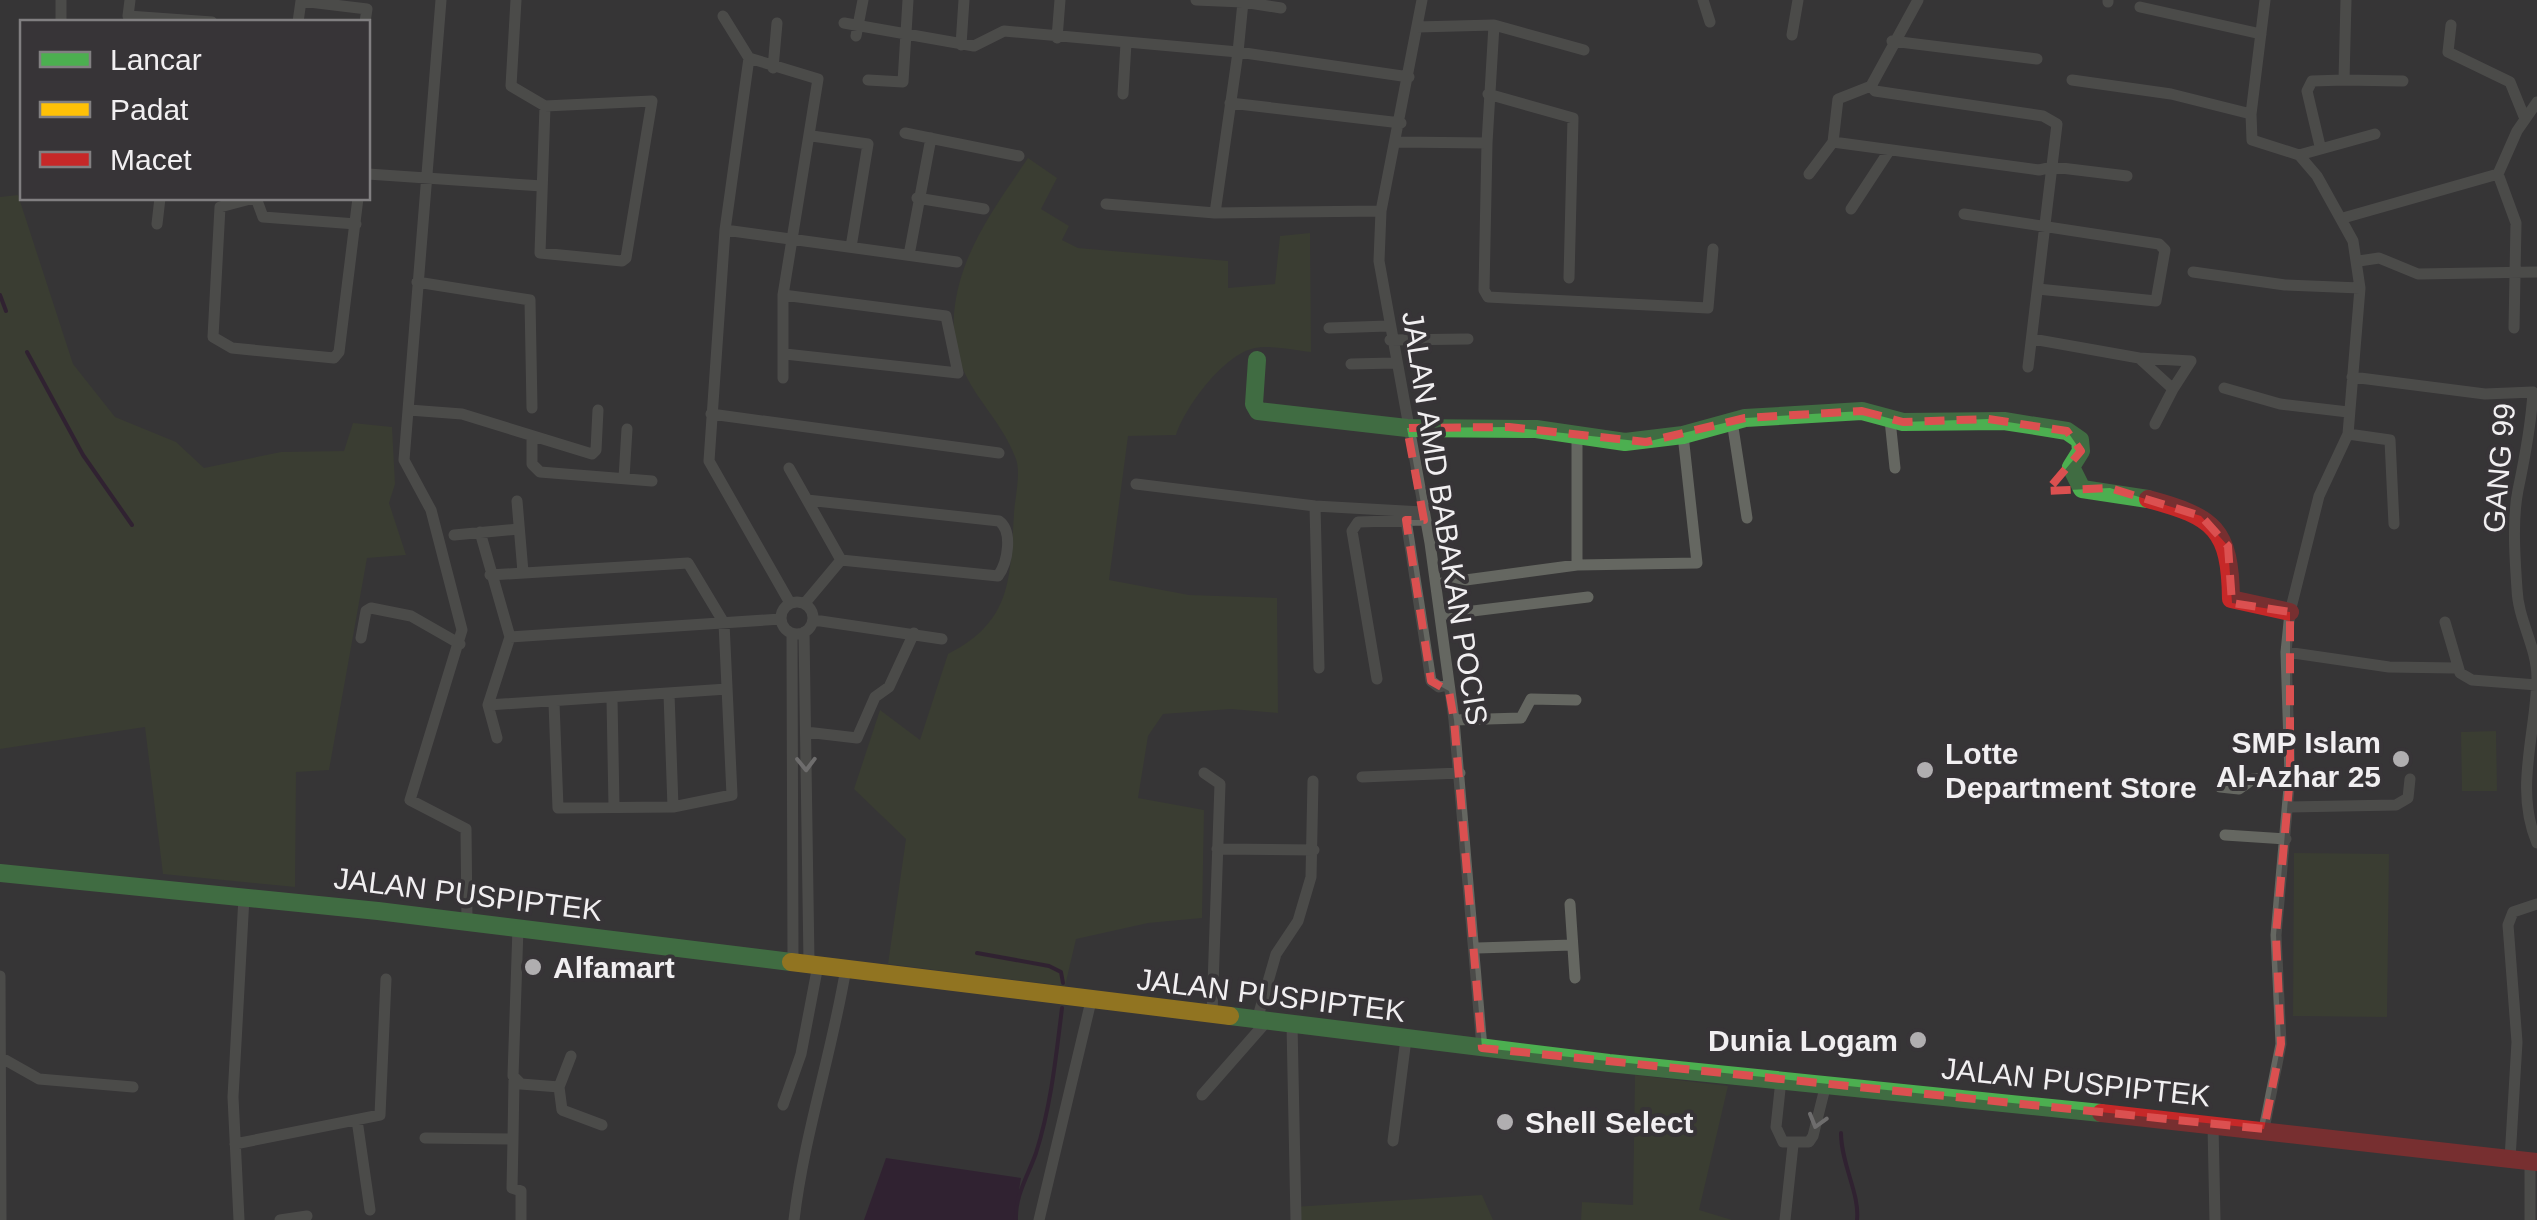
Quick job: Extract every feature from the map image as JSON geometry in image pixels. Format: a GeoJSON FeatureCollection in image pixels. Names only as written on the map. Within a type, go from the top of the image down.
{"type":"FeatureCollection","features":[{"type":"Feature","properties":{"kind":"main road"},"geometry":{"type":"LineString","coordinates":[[1257,360],[1254,404],[1258,411],[1407,428],[1509,427],[1576,432],[1625,442],[1683,435],[1732,421],[1862,411],[1890,420],[1988,419],[2074,433],[2081,451],[2072,466],[2082,489],[2110,488],[2201,516],[2228,546],[2231,599],[2290,612]]}},
{"type":"Feature","properties":{"kind":"main road","name":"JALAN PUSPIPTEK"},"geometry":{"type":"LineString","coordinates":[[0,873],[807,962],[1482,1048],[2264,1129],[2534,1162]]}},
{"type":"Feature","properties":{"kind":"street"},"geometry":{"type":"LineString","coordinates":[[130,0],[128,16],[170,20]]}},
{"type":"Feature","properties":{"kind":"street"},"geometry":{"type":"LineString","coordinates":[[440,0],[404,462],[431,510],[462,630],[410,800],[466,829],[467,922]]}},
{"type":"Feature","properties":{"kind":"street"},"geometry":{"type":"LineString","coordinates":[[516,0],[510,86],[545,106],[652,101],[626,258],[611,262],[541,254],[545,106]]}},
{"type":"Feature","properties":{"kind":"street"},"geometry":{"type":"LineString","coordinates":[[857,30],[863,0]]}},
{"type":"Feature","properties":{"kind":"street"},"geometry":{"type":"LineString","coordinates":[[868,80],[903,82],[909,34],[908,0]]}},
{"type":"Feature","properties":{"kind":"street"},"geometry":{"type":"LineString","coordinates":[[961,45],[964,0]]}},
{"type":"Feature","properties":{"kind":"street"},"geometry":{"type":"LineString","coordinates":[[1057,38],[1060,0]]}},
{"type":"Feature","properties":{"kind":"street"},"geometry":{"type":"LineString","coordinates":[[1196,0],[1281,8]]}},
{"type":"Feature","properties":{"kind":"street"},"geometry":{"type":"LineString","coordinates":[[1703,0],[1710,22]]}},
{"type":"Feature","properties":{"kind":"street"},"geometry":{"type":"LineString","coordinates":[[1792,34],[1798,0]]}},
{"type":"Feature","properties":{"kind":"street"},"geometry":{"type":"LineString","coordinates":[[1872,86],[1892,41],[1918,0]]}},
{"type":"Feature","properties":{"kind":"street"},"geometry":{"type":"LineString","coordinates":[[2264,1129],[2281,1044],[2276,934],[2289,807],[2286,652],[2290,612],[2319,496],[2348,434],[2360,288],[2359,262],[2343,218],[2298,156],[2255,142],[2251,114],[2265,0]]}},
{"type":"Feature","properties":{"kind":"street"},"geometry":{"type":"LineString","coordinates":[[2344,80],[2346,0]]}},
{"type":"Feature","properties":{"kind":"street"},"geometry":{"type":"LineString","coordinates":[[305,1],[367,9],[365,20]]}},
{"type":"Feature","properties":{"kind":"street","name":"JALAN AMD BABAKAN POCIS"},"geometry":{"type":"LineString","coordinates":[[1418,1],[1418,27],[1398,142],[1381,211],[1378,261],[1436,584],[1454,720],[1477,948],[1482,1048]]}},
{"type":"Feature","properties":{"kind":"street"},"geometry":{"type":"LineString","coordinates":[[1215,214],[1243,2]]}},
{"type":"Feature","properties":{"kind":"street"},"geometry":{"type":"LineString","coordinates":[[2140,7],[2260,34]]}},
{"type":"Feature","properties":{"kind":"street"},"geometry":{"type":"LineString","coordinates":[[723,16],[749,58],[818,79],[812,136],[783,295],[784,378]]}},
{"type":"Feature","properties":{"kind":"street"},"geometry":{"type":"LineString","coordinates":[[773,68],[777,22]]}},
{"type":"Feature","properties":{"kind":"street"},"geometry":{"type":"LineString","coordinates":[[844,22],[857,30],[909,34],[961,45],[980,45],[998,31],[1238,52],[1409,77]]}},
{"type":"Feature","properties":{"kind":"street"},"geometry":{"type":"LineString","coordinates":[[1494,24],[1486,143],[1484,290],[1488,297],[1708,308],[1712,249]]}},
{"type":"Feature","properties":{"kind":"street"},"geometry":{"type":"LineString","coordinates":[[1418,27],[1494,24],[1584,50]]}},
{"type":"Feature","properties":{"kind":"street"},"geometry":{"type":"LineString","coordinates":[[2451,25],[2448,52],[2510,82],[2525,119]]}},
{"type":"Feature","properties":{"kind":"street"},"geometry":{"type":"LineString","coordinates":[[1892,41],[2037,59]]}},
{"type":"Feature","properties":{"kind":"street"},"geometry":{"type":"LineString","coordinates":[[1123,94],[1126,44]]}},
{"type":"Feature","properties":{"kind":"street"},"geometry":{"type":"LineString","coordinates":[[749,58],[726,230],[710,414],[710,467],[790,603]]}},
{"type":"Feature","properties":{"kind":"street"},"geometry":{"type":"LineString","coordinates":[[2072,80],[2186,96],[2251,114]]}},
{"type":"Feature","properties":{"kind":"street"},"geometry":{"type":"LineString","coordinates":[[2320,146],[2309,108],[2308,84],[2403,81]]}},
{"type":"Feature","properties":{"kind":"street"},"geometry":{"type":"LineString","coordinates":[[1808,174],[1834,142],[1838,99],[1842,94],[1872,86],[1884,94],[2049,118],[2057,124],[2028,367]]}},
{"type":"Feature","properties":{"kind":"street"},"geometry":{"type":"LineString","coordinates":[[1488,94],[1572,118],[1569,278]]}},
{"type":"Feature","properties":{"kind":"street"},"geometry":{"type":"LineString","coordinates":[[2514,328],[2516,223],[2498,174],[2537,102]]}},
{"type":"Feature","properties":{"kind":"street"},"geometry":{"type":"LineString","coordinates":[[1230,103],[1401,123]]}},
{"type":"Feature","properties":{"kind":"street"},"geometry":{"type":"LineString","coordinates":[[905,133],[1020,156]]}},
{"type":"Feature","properties":{"kind":"street"},"geometry":{"type":"LineString","coordinates":[[2298,156],[2320,146],[2375,134]]}},
{"type":"Feature","properties":{"kind":"street"},"geometry":{"type":"LineString","coordinates":[[812,136],[867,144],[851,247]]}},
{"type":"Feature","properties":{"kind":"street"},"geometry":{"type":"LineString","coordinates":[[909,255],[916,198],[931,138]]}},
{"type":"Feature","properties":{"kind":"street"},"geometry":{"type":"LineString","coordinates":[[1398,142],[1486,143]]}},
{"type":"Feature","properties":{"kind":"street"},"geometry":{"type":"LineString","coordinates":[[1834,142],[2039,170],[2053,167],[2128,176]]}},
{"type":"Feature","properties":{"kind":"street"},"geometry":{"type":"LineString","coordinates":[[1851,209],[1890,151]]}},
{"type":"Feature","properties":{"kind":"street"},"geometry":{"type":"LineString","coordinates":[[370,174],[542,186]]}},
{"type":"Feature","properties":{"kind":"street"},"geometry":{"type":"LineString","coordinates":[[2343,218],[2498,174]]}},
{"type":"Feature","properties":{"kind":"street"},"geometry":{"type":"LineString","coordinates":[[916,198],[984,208]]}},
{"type":"Feature","properties":{"kind":"street"},"geometry":{"type":"LineString","coordinates":[[157,224],[160,200]]}},
{"type":"Feature","properties":{"kind":"street"},"geometry":{"type":"LineString","coordinates":[[246,200],[222,205],[218,219],[210,331],[217,341],[232,348],[336,358],[358,200]]}},
{"type":"Feature","properties":{"kind":"street"},"geometry":{"type":"LineString","coordinates":[[256,200],[263,217],[356,224]]}},
{"type":"Feature","properties":{"kind":"street"},"geometry":{"type":"LineString","coordinates":[[1106,204],[1215,214],[1381,211]]}},
{"type":"Feature","properties":{"kind":"street"},"geometry":{"type":"LineString","coordinates":[[1964,214],[2159,244],[2165,254],[2156,300],[2038,289]]}},
{"type":"Feature","properties":{"kind":"street"},"geometry":{"type":"LineString","coordinates":[[726,230],[957,262]]}},
{"type":"Feature","properties":{"kind":"street"},"geometry":{"type":"LineString","coordinates":[[2359,262],[2379,258],[2418,274],[2537,272]]}},
{"type":"Feature","properties":{"kind":"street"},"geometry":{"type":"LineString","coordinates":[[2193,272],[2284,285],[2360,288]]}},
{"type":"Feature","properties":{"kind":"street"},"geometry":{"type":"LineString","coordinates":[[417,282],[530,300],[532,408]]}},
{"type":"Feature","properties":{"kind":"street"},"geometry":{"type":"LineString","coordinates":[[783,295],[946,316],[958,373],[785,354]]}},
{"type":"Feature","properties":{"kind":"street"},"geometry":{"type":"LineString","coordinates":[[1329,328],[1388,326]]}},
{"type":"Feature","properties":{"kind":"street"},"geometry":{"type":"LineString","coordinates":[[1390,340],[1468,339]]}},
{"type":"Feature","properties":{"kind":"street"},"geometry":{"type":"LineString","coordinates":[[2032,339],[2139,358],[2191,361],[2155,424]]}},
{"type":"Feature","properties":{"kind":"street"},"geometry":{"type":"LineString","coordinates":[[2139,358],[2173,389]]}},
{"type":"Feature","properties":{"kind":"street"},"geometry":{"type":"LineString","coordinates":[[1351,364],[1394,363]]}},
{"type":"Feature","properties":{"kind":"street","name":"GANG 99"},"geometry":{"type":"LineString","coordinates":[[2352,377],[2486,394],[2535,389],[2526,468],[2518,496],[2516,594],[2537,665],[2526,783],[2529,825],[2537,843]]}},
{"type":"Feature","properties":{"kind":"street"},"geometry":{"type":"LineString","coordinates":[[2224,388],[2280,404],[2348,412]]}},
{"type":"Feature","properties":{"kind":"street"},"geometry":{"type":"LineString","coordinates":[[409,410],[462,414],[594,453],[598,410]]}},
{"type":"Feature","properties":{"kind":"street"},"geometry":{"type":"LineString","coordinates":[[710,414],[999,453]]}},
{"type":"Feature","properties":{"kind":"street"},"geometry":{"type":"LineString","coordinates":[[1890,420],[1895,468]]}},
{"type":"Feature","properties":{"kind":"street"},"geometry":{"type":"LineString","coordinates":[[1732,421],[1747,518]]}},
{"type":"Feature","properties":{"kind":"street"},"geometry":{"type":"LineString","coordinates":[[624,478],[627,429]]}},
{"type":"Feature","properties":{"kind":"street"},"geometry":{"type":"LineString","coordinates":[[1576,432],[1577,566]]}},
{"type":"Feature","properties":{"kind":"street"},"geometry":{"type":"LineString","coordinates":[[2348,434],[2390,440],[2394,524]]}},
{"type":"Feature","properties":{"kind":"street"},"geometry":{"type":"LineString","coordinates":[[1436,584],[1577,566],[1698,562],[1683,435]]}},
{"type":"Feature","properties":{"kind":"street"},"geometry":{"type":"LineString","coordinates":[[532,437],[532,464],[540,472],[652,481]]}},
{"type":"Feature","properties":{"kind":"street"},"geometry":{"type":"LineString","coordinates":[[789,468],[841,560]]}},
{"type":"Feature","properties":{"kind":"street"},"geometry":{"type":"LineString","coordinates":[[1136,484],[1423,516]]}},
{"type":"Feature","properties":{"kind":"street"},"geometry":{"type":"LineString","coordinates":[[807,500],[999,520],[1007,531],[1005,562],[998,576],[841,560]]}},
{"type":"Feature","properties":{"kind":"street"},"geometry":{"type":"LineString","coordinates":[[517,501],[523,572]]}},
{"type":"Feature","properties":{"kind":"street"},"geometry":{"type":"LineString","coordinates":[[1315,506],[1320,668]]}},
{"type":"Feature","properties":{"kind":"street"},"geometry":{"type":"LineString","coordinates":[[1377,678],[1352,531],[1358,522],[1423,516]]}},
{"type":"Feature","properties":{"kind":"street"},"geometry":{"type":"LineString","coordinates":[[1406,520],[1431,681],[1439,687],[1448,686]]}},
{"type":"Feature","properties":{"kind":"street"},"geometry":{"type":"LineString","coordinates":[[454,535],[519,529]]}},
{"type":"Feature","properties":{"kind":"street"},"geometry":{"type":"LineString","coordinates":[[480,532],[510,637],[488,705],[496,738]]}},
{"type":"Feature","properties":{"kind":"street"},"geometry":{"type":"LineString","coordinates":[[490,576],[684,560],[724,623],[732,796],[673,806],[562,809],[556,805],[554,703]]}},
{"type":"Feature","properties":{"kind":"street"},"geometry":{"type":"LineString","coordinates":[[805,603],[841,560]]}},
{"type":"Feature","properties":{"kind":"street"},"geometry":{"type":"LineString","coordinates":[[1440,615],[1588,597]]}},
{"type":"Feature","properties":{"kind":"street"},"geometry":{"type":"LineString","coordinates":[[790,603],[805,603]]}},
{"type":"Feature","properties":{"kind":"street"},"geometry":{"type":"LineString","coordinates":[[781,619],[790,603]]}},
{"type":"Feature","properties":{"kind":"street"},"geometry":{"type":"LineString","coordinates":[[805,603],[814,620]]}},
{"type":"Feature","properties":{"kind":"street"},"geometry":{"type":"LineString","coordinates":[[361,638],[366,612],[371,608],[411,616],[460,644]]}},
{"type":"Feature","properties":{"kind":"street"},"geometry":{"type":"LineString","coordinates":[[510,637],[781,619],[798,632],[806,732],[807,962],[802,1054],[783,1106]]}},
{"type":"Feature","properties":{"kind":"street"},"geometry":{"type":"LineString","coordinates":[[798,632],[814,620],[942,639]]}},
{"type":"Feature","properties":{"kind":"street"},"geometry":{"type":"LineString","coordinates":[[2445,622],[2455,668]]}},
{"type":"Feature","properties":{"kind":"street"},"geometry":{"type":"LineString","coordinates":[[798,632],[792,809],[807,962]]}},
{"type":"Feature","properties":{"kind":"street"},"geometry":{"type":"LineString","coordinates":[[806,732],[857,738],[875,696],[889,687],[914,633]]}},
{"type":"Feature","properties":{"kind":"street"},"geometry":{"type":"LineString","coordinates":[[2286,652],[2389,667],[2455,668],[2472,680],[2537,685]]}},
{"type":"Feature","properties":{"kind":"street"},"geometry":{"type":"LineString","coordinates":[[488,705],[727,690]]}},
{"type":"Feature","properties":{"kind":"street"},"geometry":{"type":"LineString","coordinates":[[669,694],[673,806]]}},
{"type":"Feature","properties":{"kind":"street"},"geometry":{"type":"LineString","coordinates":[[612,699],[614,806]]}},
{"type":"Feature","properties":{"kind":"street"},"geometry":{"type":"LineString","coordinates":[[1454,720],[1521,718],[1530,700],[1576,700]]}},
{"type":"Feature","properties":{"kind":"street"},"geometry":{"type":"LineString","coordinates":[[1204,773],[1220,784],[1212,1014]]}},
{"type":"Feature","properties":{"kind":"street"},"geometry":{"type":"LineString","coordinates":[[1362,777],[1460,773]]}},
{"type":"Feature","properties":{"kind":"street"},"geometry":{"type":"LineString","coordinates":[[2220,788],[2239,788],[2253,779],[2290,776]]}},
{"type":"Feature","properties":{"kind":"street"},"geometry":{"type":"LineString","coordinates":[[2289,807],[2396,805],[2408,798],[2410,779]]}},
{"type":"Feature","properties":{"kind":"street"},"geometry":{"type":"LineString","coordinates":[[1202,1095],[1262,1021],[1276,954],[1298,921],[1314,850],[1313,781]]}},
{"type":"Feature","properties":{"kind":"street"},"geometry":{"type":"LineString","coordinates":[[792,809],[807,808]]}},
{"type":"Feature","properties":{"kind":"street"},"geometry":{"type":"LineString","coordinates":[[2225,835],[2286,839]]}},
{"type":"Feature","properties":{"kind":"street"},"geometry":{"type":"LineString","coordinates":[[1217,849],[1314,850]]}},
{"type":"Feature","properties":{"kind":"street"},"geometry":{"type":"LineString","coordinates":[[239,1220],[234,1081],[244,897]]}},
{"type":"Feature","properties":{"kind":"street"},"geometry":{"type":"LineString","coordinates":[[1570,904],[1575,978]]}},
{"type":"Feature","properties":{"kind":"street"},"geometry":{"type":"LineString","coordinates":[[2510,1159],[2517,1042],[2508,926],[2513,912],[2537,904]]}},
{"type":"Feature","properties":{"kind":"street"},"geometry":{"type":"LineString","coordinates":[[518,928],[512,1189],[521,1192],[521,1220]]}},
{"type":"Feature","properties":{"kind":"street"},"geometry":{"type":"LineString","coordinates":[[1477,948],[1572,945]]}},
{"type":"Feature","properties":{"kind":"street"},"geometry":{"type":"LineString","coordinates":[[794,1220],[798,1183],[829,1064],[846,968]]}},
{"type":"Feature","properties":{"kind":"street"},"geometry":{"type":"LineString","coordinates":[[0,976],[1,1220]]}},
{"type":"Feature","properties":{"kind":"street"},"geometry":{"type":"LineString","coordinates":[[235,1144],[381,1114],[386,979]]}},
{"type":"Feature","properties":{"kind":"street"},"geometry":{"type":"LineString","coordinates":[[1039,1220],[1091,1001]]}},
{"type":"Feature","properties":{"kind":"street"},"geometry":{"type":"LineString","coordinates":[[1292,1024],[1296,1220]]}},
{"type":"Feature","properties":{"kind":"street"},"geometry":{"type":"LineString","coordinates":[[1393,1141],[1406,1039]]}},
{"type":"Feature","properties":{"kind":"street"},"geometry":{"type":"LineString","coordinates":[[0,1056],[39,1078],[133,1087]]}},
{"type":"Feature","properties":{"kind":"street"},"geometry":{"type":"LineString","coordinates":[[572,1056],[558,1087],[562,1110],[602,1125]]}},
{"type":"Feature","properties":{"kind":"street"},"geometry":{"type":"LineString","coordinates":[[514,1080],[558,1087]]}},
{"type":"Feature","properties":{"kind":"street"},"geometry":{"type":"LineString","coordinates":[[1782,1080],[1776,1127],[1784,1142],[1793,1145],[1814,1136],[1826,1084]]}},
{"type":"Feature","properties":{"kind":"street"},"geometry":{"type":"LineString","coordinates":[[357,1120],[370,1210]]}},
{"type":"Feature","properties":{"kind":"street"},"geometry":{"type":"LineString","coordinates":[[2213,1125],[2214,1220]]}},
{"type":"Feature","properties":{"kind":"street"},"geometry":{"type":"LineString","coordinates":[[425,1138],[513,1139]]}},
{"type":"Feature","properties":{"kind":"street"},"geometry":{"type":"LineString","coordinates":[[1785,1220],[1793,1145]]}},
{"type":"Feature","properties":{"kind":"street"},"geometry":{"type":"LineString","coordinates":[[2530,1220],[2534,1162]]}},
{"type":"Feature","properties":{"kind":"street"},"geometry":{"type":"LineString","coordinates":[[280,1220],[307,1216]]}},
{"type":"Feature","properties":{"kind":"highlighted area"},"geometry":{"type":"Polygon","coordinates":[[[1862,411],[1903,422],[1988,419],[2067,431],[2081,451],[2047,491],[2110,488],[2201,516],[2228,546],[2232,603],[2290,612],[2290,776],[2276,935],[2281,1044],[2264,1129],[1482,1048],[1454,720],[1449,691],[1431,681],[1406,520],[1424,520],[1407,428],[1509,427],[1646,442],[1745,418],[1862,411]]]}},
{"type":"Feature","properties":{"kind":"green space"},"geometry":{"type":"Polygon","coordinates":[[[1028,158],[1057,178],[1041,209],[1069,226],[1062,240],[1078,248],[1228,261],[1228,288],[1275,284],[1280,236],[1310,233],[1311,352],[1268,347],[1243,352],[1207,383],[1176,435],[1128,436],[1109,580],[1189,595],[1277,598],[1278,713],[1231,709],[1163,714],[1148,736],[1138,798],[1204,810],[1202,918],[1148,923],[1076,939],[1065,986],[888,964],[906,839],[854,789],[880,710],[920,740],[948,654],[985,627],[1004,595],[1018,478],[1016,459],[966,376],[954,338],[954,314],[971,251],[1028,158]]]}},
{"type":"Feature","properties":{"kind":"green space"},"geometry":{"type":"Polygon","coordinates":[[[18,195],[73,364],[115,417],[176,442],[204,468],[281,452],[344,451],[353,423],[392,427],[395,484],[389,503],[406,555],[367,558],[329,770],[296,772],[295,887],[163,874],[145,727],[0,749],[0,197],[18,195]]]}},
{"type":"Feature","properties":{"kind":"green space"},"geometry":{"type":"Polygon","coordinates":[[[2496,731],[2497,791],[2462,791],[2461,732],[2496,731]]]}},
{"type":"Feature","properties":{"kind":"green space"},"geometry":{"type":"Polygon","coordinates":[[[2294,853],[2389,854],[2387,1017],[2293,1016],[2294,853]]]}},
{"type":"Feature","properties":{"kind":"green space"},"geometry":{"type":"Polygon","coordinates":[[[1635,1075],[1728,1086],[1699,1210],[1732,1220],[1581,1220],[1582,1202],[1633,1205],[1635,1075]]]}},
{"type":"Feature","properties":{"kind":"green space"},"geometry":{"type":"Polygon","coordinates":[[[1482,1195],[1493,1220],[1292,1220],[1293,1207],[1482,1195]]]}},
{"type":"Feature","properties":{"kind":"shaded area"},"geometry":{"type":"Polygon","coordinates":[[[886,1158],[1021,1178],[1014,1220],[864,1220],[886,1158]]]}},
{"type":"Feature","properties":{"kind":"waterway"},"geometry":{"type":"LineString","coordinates":[[0,295],[6,311]]}},
{"type":"Feature","properties":{"kind":"waterway"},"geometry":{"type":"LineString","coordinates":[[27,352],[83,455],[132,525]]}},
{"type":"Feature","properties":{"kind":"waterway"},"geometry":{"type":"LineString","coordinates":[[977,953],[1049,966],[1061,972],[1063,983]]}},
{"type":"Feature","properties":{"kind":"waterway"},"geometry":{"type":"LineString","coordinates":[[1016,1220],[1020,1194],[1046,1117],[1062,1008]]}},
{"type":"Feature","properties":{"kind":"waterway"},"geometry":{"type":"LineString","coordinates":[[1841,1133],[1857,1220]]}},
{"type":"Feature","properties":{"kind":"traffic: fast"},"geometry":{"type":"LineString","coordinates":[[1257,360],[1254,404],[1258,411],[1407,428],[1536,429],[1625,442],[1683,435],[1745,418],[1862,411],[1903,422],[2004,421],[2067,431],[2080,440],[2081,451],[2071,467],[2082,489],[2148,499]]}},
{"type":"Feature","properties":{"kind":"traffic: fast"},"geometry":{"type":"LineString","coordinates":[[0,873],[378,911],[791,962]]}},
{"type":"Feature","properties":{"kind":"traffic: fast"},"geometry":{"type":"LineString","coordinates":[[1230,1016],[1609,1063],[2101,1113]]}},
{"type":"Feature","properties":{"kind":"traffic: slow"},"geometry":{"type":"LineString","coordinates":[[791,962],[1230,1016]]}},
{"type":"Feature","properties":{"kind":"traffic: jam"},"geometry":{"type":"LineString","coordinates":[[2148,499],[2189,512],[2214,530],[2227,556],[2231,599],[2290,612]]}},
{"type":"Feature","properties":{"kind":"traffic: jam"},"geometry":{"type":"LineString","coordinates":[[2101,1113],[2537,1162]]}},
{"type":"Feature","properties":{"kind":"place","name":"SMP Islam Al-Azhar 25"},"geometry":{"type":"Point","coordinates":[2401,759]}},
{"type":"Feature","properties":{"kind":"place","name":"Lotte Department Store"},"geometry":{"type":"Point","coordinates":[1925,770]}},
{"type":"Feature","properties":{"kind":"place","name":"Alfamart"},"geometry":{"type":"Point","coordinates":[533,967]}},
{"type":"Feature","properties":{"kind":"place","name":"Dunia Logam"},"geometry":{"type":"Point","coordinates":[1918,1040]}},
{"type":"Feature","properties":{"kind":"place","name":"Shell Select"},"geometry":{"type":"Point","coordinates":[1505,1122]}}]}
